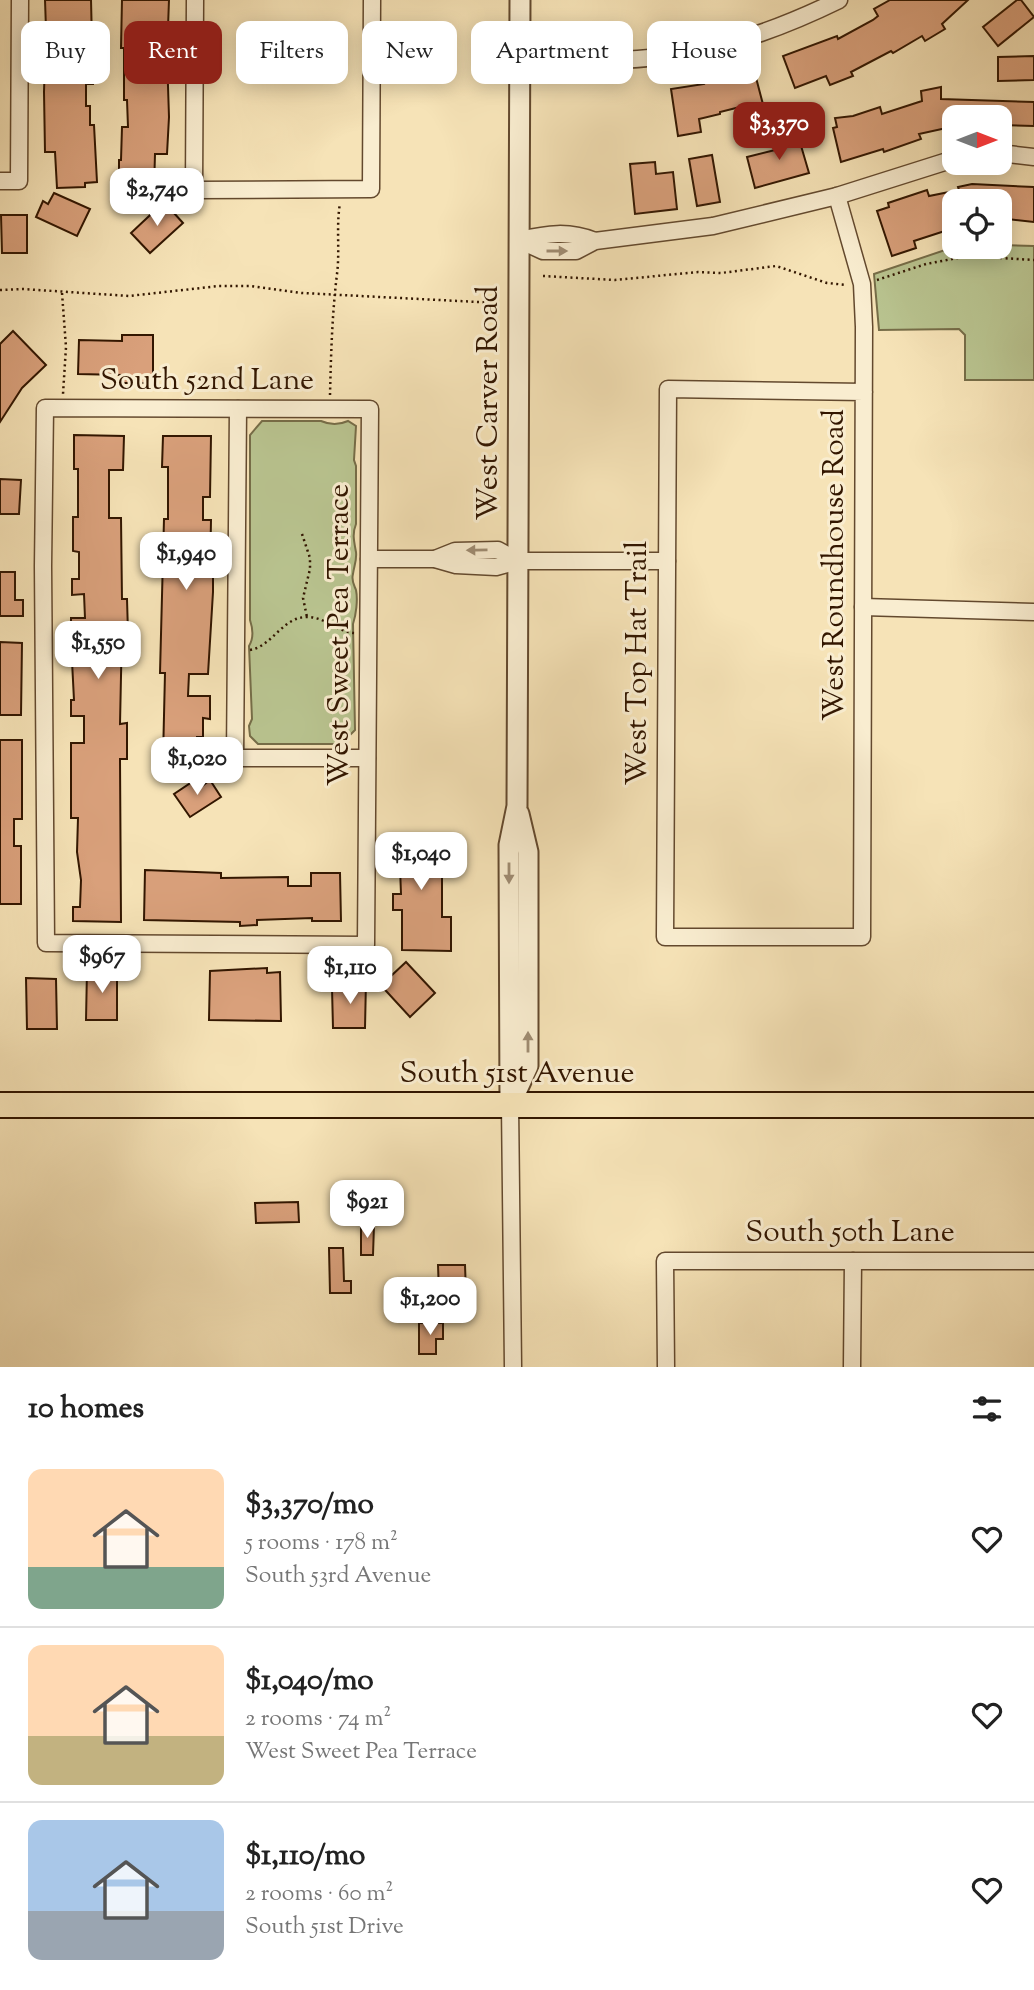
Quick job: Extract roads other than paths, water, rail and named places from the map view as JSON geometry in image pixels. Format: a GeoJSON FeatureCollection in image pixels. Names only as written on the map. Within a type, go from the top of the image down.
{"type":"FeatureCollection","features":[{"type":"Feature","properties":{"kind":"main road","name":"South 51st Avenue"},"geometry":{"type":"LineString","coordinates":[[0,1105],[1034,1105]]}},
{"type":"Feature","properties":{"kind":"street"},"geometry":{"type":"LineString","coordinates":[[0,181],[19,181],[20,0]]}},
{"type":"Feature","properties":{"kind":"street"},"geometry":{"type":"LineString","coordinates":[[195,0],[194,190],[371,189],[372,0]]}},
{"type":"Feature","properties":{"kind":"street","name":"West Carver Road"},"geometry":{"type":"LineString","coordinates":[[520,0],[520,21]]}},
{"type":"Feature","properties":{"kind":"street"},"geometry":{"type":"LineString","coordinates":[[633,57],[692,52],[758,35],[839,0]]}},
{"type":"Feature","properties":{"kind":"street","name":"West Carver Road"},"geometry":{"type":"LineString","coordinates":[[513,1367],[509,845],[517,806],[520,84]]}},
{"type":"Feature","properties":{"kind":"street"},"geometry":{"type":"LineString","coordinates":[[1012,154],[1034,157]]}},
{"type":"Feature","properties":{"kind":"street"},"geometry":{"type":"LineString","coordinates":[[519,240],[544,234],[577,233],[595,241],[713,226],[837,196],[942,163]]}},
{"type":"Feature","properties":{"kind":"street","name":"West Roundhouse Road"},"geometry":{"type":"LineString","coordinates":[[837,196],[862,284],[862,937]]}},
{"type":"Feature","properties":{"kind":"street","name":"West Top Hat Trail"},"geometry":{"type":"LineString","coordinates":[[862,937],[665,937],[667,389],[864,392]]}},
{"type":"Feature","properties":{"kind":"street","name":"South 52nd Lane"},"geometry":{"type":"LineString","coordinates":[[366,945],[46,943],[43,566],[45,408],[370,409]]}},
{"type":"Feature","properties":{"kind":"street"},"geometry":{"type":"LineString","coordinates":[[238,409],[236,758],[367,758]]}},
{"type":"Feature","properties":{"kind":"street","name":"West Sweet Pea Terrace"},"geometry":{"type":"LineString","coordinates":[[366,945],[370,409]]}},
{"type":"Feature","properties":{"kind":"street"},"geometry":{"type":"LineString","coordinates":[[369,559],[435,559],[456,565],[496,567],[518,561],[667,562]]}},
{"type":"Feature","properties":{"kind":"street"},"geometry":{"type":"LineString","coordinates":[[863,607],[1034,612]]}},
{"type":"Feature","properties":{"kind":"street","name":"South 50th Lane"},"geometry":{"type":"LineString","coordinates":[[666,1367],[666,1261],[1034,1261]]}},
{"type":"Feature","properties":{"kind":"street"},"geometry":{"type":"LineString","coordinates":[[852,1367],[853,1261]]}}]}
